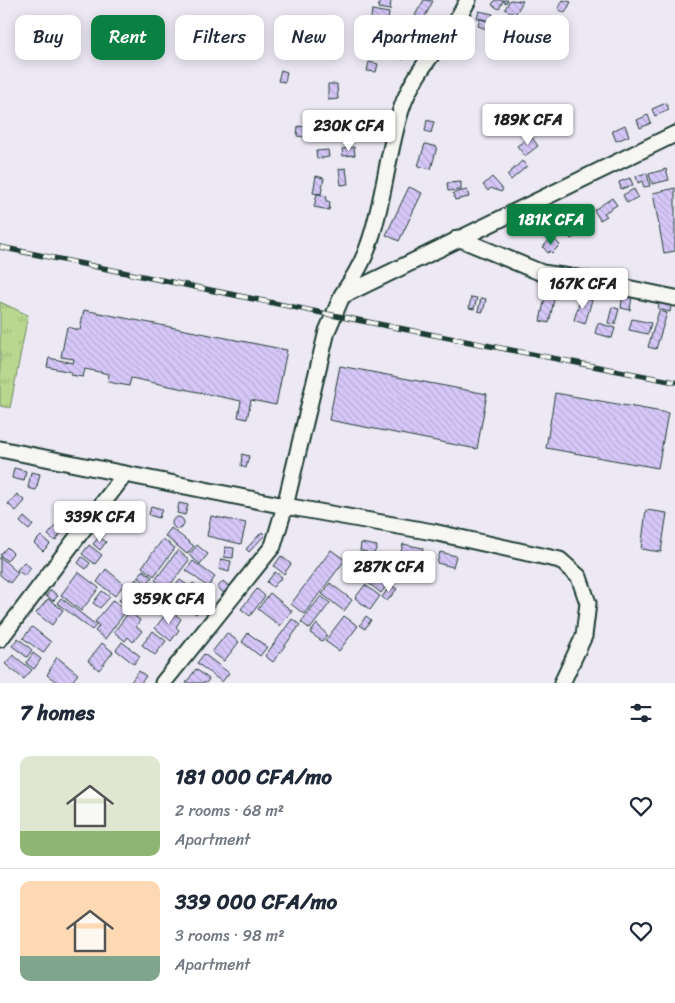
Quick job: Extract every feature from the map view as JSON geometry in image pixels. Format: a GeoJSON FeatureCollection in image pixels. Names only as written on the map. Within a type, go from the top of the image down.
{"type":"FeatureCollection","features":[{"type":"Feature","properties":{"kind":"street"},"geometry":{"type":"LineString","coordinates":[[163,683],[273,546],[285,506],[327,331],[342,296],[356,274],[369,244],[401,110],[413,80],[461,16],[468,0]]}},
{"type":"Feature","properties":{"kind":"street"},"geometry":{"type":"LineString","coordinates":[[342,296],[675,134]]}},
{"type":"Feature","properties":{"kind":"street"},"geometry":{"type":"LineString","coordinates":[[458,238],[542,273],[584,279],[675,298]]}},
{"type":"Feature","properties":{"kind":"street"},"geometry":{"type":"LineString","coordinates":[[0,449],[285,506],[433,532],[560,560],[579,577],[588,603],[584,636],[562,683]]}},
{"type":"Feature","properties":{"kind":"street"},"geometry":{"type":"LineString","coordinates":[[0,639],[125,474]]}},
{"type":"Feature","properties":{"kind":"green space"},"geometry":{"type":"Polygon","coordinates":[[[0,302],[28,315],[10,408],[0,406],[0,302]]]}},
{"type":"Feature","properties":{"kind":"building"},"geometry":{"type":"Polygon","coordinates":[[[380,0],[391,0],[390,10],[378,8],[380,0]]]}},
{"type":"Feature","properties":{"kind":"building"},"geometry":{"type":"Polygon","coordinates":[[[424,0],[433,1],[426,15],[415,15],[424,0]]]}},
{"type":"Feature","properties":{"kind":"building"},"geometry":{"type":"Polygon","coordinates":[[[495,0],[508,0],[506,3],[503,1],[499,9],[492,5],[495,0]]]}},
{"type":"Feature","properties":{"kind":"building"},"geometry":{"type":"Polygon","coordinates":[[[510,0],[523,1],[515,15],[505,9],[510,0]]]}},
{"type":"Feature","properties":{"kind":"building"},"geometry":{"type":"Polygon","coordinates":[[[563,0],[571,2],[565,13],[558,9],[563,0]]]}},
{"type":"Feature","properties":{"kind":"building"},"geometry":{"type":"Polygon","coordinates":[[[372,10],[389,13],[389,15],[371,15],[372,10]]]}},
{"type":"Feature","properties":{"kind":"building"},"geometry":{"type":"Polygon","coordinates":[[[479,11],[493,14],[485,15],[485,20],[477,18],[479,11]]]}},
{"type":"Feature","properties":{"kind":"building"},"geometry":{"type":"Polygon","coordinates":[[[480,19],[485,20],[485,28],[478,26],[480,19]]]}},
{"type":"Feature","properties":{"kind":"building"},"geometry":{"type":"Polygon","coordinates":[[[369,62],[378,64],[376,72],[367,71],[369,62]]]}},
{"type":"Feature","properties":{"kind":"building"},"geometry":{"type":"Polygon","coordinates":[[[281,70],[287,72],[285,82],[278,81],[281,70]]]}},
{"type":"Feature","properties":{"kind":"building"},"geometry":{"type":"Polygon","coordinates":[[[328,84],[337,84],[338,99],[328,100],[328,84]]]}},
{"type":"Feature","properties":{"kind":"building"},"geometry":{"type":"Polygon","coordinates":[[[666,103],[669,110],[655,116],[652,109],[666,103]]]}},
{"type":"Feature","properties":{"kind":"building"},"geometry":{"type":"Polygon","coordinates":[[[648,115],[651,123],[640,128],[637,120],[648,115]]]}},
{"type":"Feature","properties":{"kind":"building"},"geometry":{"type":"Polygon","coordinates":[[[340,120],[348,121],[347,131],[340,130],[340,120]]]}},
{"type":"Feature","properties":{"kind":"building"},"geometry":{"type":"Polygon","coordinates":[[[427,120],[434,122],[431,133],[425,131],[427,120]]]}},
{"type":"Feature","properties":{"kind":"building"},"geometry":{"type":"Polygon","coordinates":[[[625,125],[629,136],[616,141],[612,131],[625,125]]]}},
{"type":"Feature","properties":{"kind":"building"},"geometry":{"type":"Polygon","coordinates":[[[298,126],[312,128],[311,138],[297,136],[298,126]]]}},
{"type":"Feature","properties":{"kind":"building"},"geometry":{"type":"Polygon","coordinates":[[[531,136],[538,146],[525,156],[517,146],[531,136]]]}},
{"type":"Feature","properties":{"kind":"building"},"geometry":{"type":"Polygon","coordinates":[[[425,144],[437,147],[431,169],[418,166],[425,144]]]}},
{"type":"Feature","properties":{"kind":"building"},"geometry":{"type":"Polygon","coordinates":[[[354,147],[355,155],[343,156],[342,149],[354,147]]]}},
{"type":"Feature","properties":{"kind":"building"},"geometry":{"type":"Polygon","coordinates":[[[328,150],[329,157],[317,159],[316,151],[328,150]]]}},
{"type":"Feature","properties":{"kind":"building"},"geometry":{"type":"Polygon","coordinates":[[[522,161],[527,166],[511,180],[507,175],[522,161]]]}},
{"type":"Feature","properties":{"kind":"building"},"geometry":{"type":"Polygon","coordinates":[[[346,168],[348,184],[341,185],[339,169],[346,168]]]}},
{"type":"Feature","properties":{"kind":"building"},"geometry":{"type":"Polygon","coordinates":[[[666,169],[669,180],[652,184],[649,174],[666,169]]]}},
{"type":"Feature","properties":{"kind":"building"},"geometry":{"type":"Polygon","coordinates":[[[647,173],[650,186],[644,187],[642,181],[638,183],[636,176],[647,173]]]}},
{"type":"Feature","properties":{"kind":"building"},"geometry":{"type":"Polygon","coordinates":[[[316,176],[324,178],[321,194],[313,193],[316,176]]]}},
{"type":"Feature","properties":{"kind":"building"},"geometry":{"type":"Polygon","coordinates":[[[492,177],[503,190],[501,192],[491,188],[488,191],[483,185],[492,177]]]}},
{"type":"Feature","properties":{"kind":"building"},"geometry":{"type":"Polygon","coordinates":[[[630,178],[633,185],[621,189],[619,182],[630,178]]]}},
{"type":"Feature","properties":{"kind":"building"},"geometry":{"type":"Polygon","coordinates":[[[461,182],[461,190],[448,191],[447,183],[461,182]]]}},
{"type":"Feature","properties":{"kind":"building"},"geometry":{"type":"Polygon","coordinates":[[[409,187],[422,193],[399,241],[386,235],[409,187]]]}},
{"type":"Feature","properties":{"kind":"building"},"geometry":{"type":"Polygon","coordinates":[[[675,188],[675,251],[664,253],[653,193],[675,188]]]}},
{"type":"Feature","properties":{"kind":"building"},"geometry":{"type":"Polygon","coordinates":[[[634,189],[638,197],[627,203],[623,195],[634,189]]]}},
{"type":"Feature","properties":{"kind":"building"},"geometry":{"type":"Polygon","coordinates":[[[467,190],[469,197],[455,200],[453,193],[467,190]]]}},
{"type":"Feature","properties":{"kind":"building"},"geometry":{"type":"Polygon","coordinates":[[[317,194],[327,196],[326,201],[330,202],[329,210],[314,207],[317,194]]]}},
{"type":"Feature","properties":{"kind":"building"},"geometry":{"type":"Polygon","coordinates":[[[612,198],[617,205],[604,213],[607,216],[600,220],[594,210],[612,198]]]}},
{"type":"Feature","properties":{"kind":"building"},"geometry":{"type":"Polygon","coordinates":[[[577,223],[582,232],[571,239],[566,230],[577,223]]]}},
{"type":"Feature","properties":{"kind":"building"},"geometry":{"type":"Polygon","coordinates":[[[552,237],[560,245],[552,253],[550,251],[548,253],[543,247],[552,237]]]}},
{"type":"Feature","properties":{"kind":"building"},"geometry":{"type":"Polygon","coordinates":[[[546,293],[555,295],[549,323],[540,321],[546,293]]]}},
{"type":"Feature","properties":{"kind":"building"},"geometry":{"type":"Polygon","coordinates":[[[623,294],[632,296],[630,310],[621,308],[623,294]]]}},
{"type":"Feature","properties":{"kind":"building"},"geometry":{"type":"Polygon","coordinates":[[[471,297],[477,298],[474,309],[469,308],[471,297]]]}},
{"type":"Feature","properties":{"kind":"building"},"geometry":{"type":"Polygon","coordinates":[[[581,297],[592,300],[585,324],[574,320],[581,297]]]}},
{"type":"Feature","properties":{"kind":"building"},"geometry":{"type":"Polygon","coordinates":[[[481,298],[486,299],[483,312],[478,311],[481,298]]]}},
{"type":"Feature","properties":{"kind":"building"},"geometry":{"type":"Polygon","coordinates":[[[660,299],[672,302],[670,312],[658,309],[660,299]]]}},
{"type":"Feature","properties":{"kind":"building"},"geometry":{"type":"Polygon","coordinates":[[[612,307],[619,309],[615,324],[608,323],[612,307]]]}},
{"type":"Feature","properties":{"kind":"building"},"geometry":{"type":"Polygon","coordinates":[[[84,310],[287,350],[276,405],[251,400],[247,419],[238,417],[241,401],[131,378],[129,386],[108,382],[109,374],[85,369],[83,377],[70,375],[71,372],[47,367],[49,358],[73,363],[74,359],[61,357],[67,327],[80,330],[84,310]]]}},
{"type":"Feature","properties":{"kind":"building"},"geometry":{"type":"Polygon","coordinates":[[[659,311],[667,313],[656,349],[648,347],[659,311]]]}},
{"type":"Feature","properties":{"kind":"building"},"geometry":{"type":"Polygon","coordinates":[[[632,319],[651,323],[648,334],[629,330],[632,319]]]}},
{"type":"Feature","properties":{"kind":"building"},"geometry":{"type":"Polygon","coordinates":[[[598,323],[615,328],[612,338],[595,333],[598,323]]]}},
{"type":"Feature","properties":{"kind":"building"},"geometry":{"type":"Polygon","coordinates":[[[340,366],[487,394],[477,449],[329,420],[340,366]]]}},
{"type":"Feature","properties":{"kind":"building"},"geometry":{"type":"Polygon","coordinates":[[[555,393],[668,413],[658,468],[546,448],[555,393]]]}},
{"type":"Feature","properties":{"kind":"building"},"geometry":{"type":"Polygon","coordinates":[[[242,454],[249,456],[246,468],[241,466],[242,454]]]}},
{"type":"Feature","properties":{"kind":"building"},"geometry":{"type":"Polygon","coordinates":[[[14,468],[26,471],[24,481],[12,478],[14,468]]]}},
{"type":"Feature","properties":{"kind":"building"},"geometry":{"type":"Polygon","coordinates":[[[31,472],[40,474],[36,490],[28,488],[31,472]]]}},
{"type":"Feature","properties":{"kind":"building"},"geometry":{"type":"Polygon","coordinates":[[[17,494],[25,501],[16,511],[8,504],[17,494]]]}},
{"type":"Feature","properties":{"kind":"building"},"geometry":{"type":"Polygon","coordinates":[[[179,503],[188,505],[185,515],[177,513],[179,503]]]}},
{"type":"Feature","properties":{"kind":"building"},"geometry":{"type":"Polygon","coordinates":[[[122,506],[127,511],[120,519],[114,515],[122,506]]]}},
{"type":"Feature","properties":{"kind":"building"},"geometry":{"type":"Polygon","coordinates":[[[151,506],[162,509],[159,518],[149,515],[151,506]]]}},
{"type":"Feature","properties":{"kind":"building"},"geometry":{"type":"Polygon","coordinates":[[[646,510],[667,513],[661,552],[641,549],[646,510]]]}},
{"type":"Feature","properties":{"kind":"building"},"geometry":{"type":"Polygon","coordinates":[[[211,516],[246,523],[241,544],[207,536],[211,516]]]}},
{"type":"Feature","properties":{"kind":"building"},"geometry":{"type":"Polygon","coordinates":[[[24,517],[33,525],[29,530],[20,522],[24,517]]]}},
{"type":"Feature","properties":{"kind":"building"},"geometry":{"type":"Polygon","coordinates":[[[178,517],[184,523],[178,529],[172,523],[178,517]]]}},
{"type":"Feature","properties":{"kind":"building"},"geometry":{"type":"Polygon","coordinates":[[[56,525],[63,531],[55,541],[48,535],[56,525]]]}},
{"type":"Feature","properties":{"kind":"building"},"geometry":{"type":"Polygon","coordinates":[[[171,528],[194,546],[187,554],[165,536],[171,528]]]}},
{"type":"Feature","properties":{"kind":"building"},"geometry":{"type":"Polygon","coordinates":[[[262,532],[265,535],[249,552],[246,549],[262,532]]]}},
{"type":"Feature","properties":{"kind":"building"},"geometry":{"type":"Polygon","coordinates":[[[41,536],[50,544],[43,551],[34,543],[41,536]]]}},
{"type":"Feature","properties":{"kind":"building"},"geometry":{"type":"Polygon","coordinates":[[[99,537],[106,542],[100,550],[93,544],[99,537]]]}},
{"type":"Feature","properties":{"kind":"building"},"geometry":{"type":"Polygon","coordinates":[[[163,539],[175,548],[154,576],[142,567],[163,539]]]}},
{"type":"Feature","properties":{"kind":"building"},"geometry":{"type":"Polygon","coordinates":[[[361,543],[377,546],[372,559],[366,558],[367,552],[360,551],[361,543]]]}},
{"type":"Feature","properties":{"kind":"building"},"geometry":{"type":"Polygon","coordinates":[[[403,544],[423,548],[420,564],[411,571],[408,567],[402,566],[404,558],[400,557],[403,544]]]}},
{"type":"Feature","properties":{"kind":"building"},"geometry":{"type":"Polygon","coordinates":[[[89,545],[102,555],[95,564],[82,554],[89,545]]]}},
{"type":"Feature","properties":{"kind":"building"},"geometry":{"type":"Polygon","coordinates":[[[197,545],[208,554],[200,564],[189,555],[197,545]]]}},
{"type":"Feature","properties":{"kind":"building"},"geometry":{"type":"Polygon","coordinates":[[[7,547],[13,553],[7,561],[0,555],[7,547]]]}},
{"type":"Feature","properties":{"kind":"building"},"geometry":{"type":"Polygon","coordinates":[[[225,547],[234,548],[233,558],[224,557],[225,547]]]}},
{"type":"Feature","properties":{"kind":"building"},"geometry":{"type":"Polygon","coordinates":[[[178,550],[189,560],[167,589],[155,580],[178,550]]]}},
{"type":"Feature","properties":{"kind":"building"},"geometry":{"type":"Polygon","coordinates":[[[331,550],[345,560],[304,614],[291,604],[331,550]]]}},
{"type":"Feature","properties":{"kind":"building"},"geometry":{"type":"Polygon","coordinates":[[[440,552],[456,556],[453,567],[437,563],[440,552]]]}},
{"type":"Feature","properties":{"kind":"building"},"geometry":{"type":"Polygon","coordinates":[[[281,556],[291,564],[284,574],[274,566],[281,556]]]}},
{"type":"Feature","properties":{"kind":"building"},"geometry":{"type":"Polygon","coordinates":[[[0,557],[18,573],[10,583],[0,575],[0,557]]]}},
{"type":"Feature","properties":{"kind":"building"},"geometry":{"type":"Polygon","coordinates":[[[82,557],[90,563],[86,569],[78,563],[82,557]]]}},
{"type":"Feature","properties":{"kind":"building"},"geometry":{"type":"Polygon","coordinates":[[[221,559],[231,561],[229,572],[219,569],[221,559]]]}},
{"type":"Feature","properties":{"kind":"building"},"geometry":{"type":"Polygon","coordinates":[[[193,561],[215,577],[208,587],[186,570],[193,561]]]}},
{"type":"Feature","properties":{"kind":"building"},"geometry":{"type":"Polygon","coordinates":[[[24,562],[31,568],[25,576],[17,570],[24,562]]]}},
{"type":"Feature","properties":{"kind":"building"},"geometry":{"type":"Polygon","coordinates":[[[106,569],[124,584],[115,596],[97,582],[106,569]]]}},
{"type":"Feature","properties":{"kind":"building"},"geometry":{"type":"Polygon","coordinates":[[[143,570],[152,577],[147,584],[138,577],[143,570]]]}},
{"type":"Feature","properties":{"kind":"building"},"geometry":{"type":"Polygon","coordinates":[[[377,570],[390,580],[381,593],[367,582],[377,570]]]}},
{"type":"Feature","properties":{"kind":"building"},"geometry":{"type":"Polygon","coordinates":[[[78,572],[99,588],[81,611],[61,595],[78,572]]]}},
{"type":"Feature","properties":{"kind":"building"},"geometry":{"type":"Polygon","coordinates":[[[275,572],[282,577],[273,587],[267,582],[275,572]]]}},
{"type":"Feature","properties":{"kind":"building"},"geometry":{"type":"Polygon","coordinates":[[[136,579],[145,586],[129,608],[119,600],[136,579]]]}},
{"type":"Feature","properties":{"kind":"building"},"geometry":{"type":"Polygon","coordinates":[[[180,580],[190,587],[193,583],[200,588],[186,606],[179,601],[185,593],[175,586],[180,580]]]}},
{"type":"Feature","properties":{"kind":"building"},"geometry":{"type":"Polygon","coordinates":[[[223,581],[229,586],[224,593],[217,588],[223,581]]]}},
{"type":"Feature","properties":{"kind":"building"},"geometry":{"type":"Polygon","coordinates":[[[152,582],[160,588],[152,599],[144,593],[152,582]]]}},
{"type":"Feature","properties":{"kind":"building"},"geometry":{"type":"Polygon","coordinates":[[[330,583],[352,600],[344,611],[322,594],[330,583]]]}},
{"type":"Feature","properties":{"kind":"building"},"geometry":{"type":"Polygon","coordinates":[[[365,585],[380,596],[370,610],[355,598],[365,585]]]}},
{"type":"Feature","properties":{"kind":"building"},"geometry":{"type":"Polygon","coordinates":[[[391,585],[397,589],[387,601],[382,597],[391,585]]]}},
{"type":"Feature","properties":{"kind":"building"},"geometry":{"type":"Polygon","coordinates":[[[172,586],[181,593],[177,599],[168,593],[172,586]]]}},
{"type":"Feature","properties":{"kind":"building"},"geometry":{"type":"Polygon","coordinates":[[[202,589],[210,595],[196,614],[188,607],[202,589]]]}},
{"type":"Feature","properties":{"kind":"building"},"geometry":{"type":"Polygon","coordinates":[[[257,589],[265,596],[250,616],[241,609],[257,589]]]}},
{"type":"Feature","properties":{"kind":"building"},"geometry":{"type":"Polygon","coordinates":[[[51,590],[58,596],[53,601],[46,596],[51,590]]]}},
{"type":"Feature","properties":{"kind":"building"},"geometry":{"type":"Polygon","coordinates":[[[102,591],[110,597],[100,608],[93,603],[102,591]]]}},
{"type":"Feature","properties":{"kind":"building"},"geometry":{"type":"Polygon","coordinates":[[[270,593],[292,611],[280,626],[258,609],[270,593]]]}},
{"type":"Feature","properties":{"kind":"building"},"geometry":{"type":"Polygon","coordinates":[[[143,595],[150,601],[139,615],[132,609],[143,595]]]}},
{"type":"Feature","properties":{"kind":"building"},"geometry":{"type":"Polygon","coordinates":[[[321,596],[330,603],[310,629],[301,622],[321,596]]]}},
{"type":"Feature","properties":{"kind":"building"},"geometry":{"type":"Polygon","coordinates":[[[61,598],[96,625],[92,630],[57,603],[61,598]]]}},
{"type":"Feature","properties":{"kind":"building"},"geometry":{"type":"Polygon","coordinates":[[[48,599],[63,610],[52,625],[36,613],[48,599]]]}},
{"type":"Feature","properties":{"kind":"building"},"geometry":{"type":"Polygon","coordinates":[[[113,600],[127,610],[105,639],[95,631],[99,626],[95,622],[113,600]]]}},
{"type":"Feature","properties":{"kind":"building"},"geometry":{"type":"Polygon","coordinates":[[[169,610],[181,619],[176,627],[179,630],[171,641],[155,628],[169,610]]]}},
{"type":"Feature","properties":{"kind":"building"},"geometry":{"type":"Polygon","coordinates":[[[129,612],[140,620],[136,627],[142,631],[133,642],[128,637],[125,641],[114,632],[129,612]]]}},
{"type":"Feature","properties":{"kind":"building"},"geometry":{"type":"Polygon","coordinates":[[[344,616],[358,626],[339,651],[325,641],[344,616]]]}},
{"type":"Feature","properties":{"kind":"building"},"geometry":{"type":"Polygon","coordinates":[[[366,616],[371,620],[365,629],[360,625],[366,616]]]}},
{"type":"Feature","properties":{"kind":"building"},"geometry":{"type":"Polygon","coordinates":[[[292,619],[300,625],[273,662],[265,656],[292,619]]]}},
{"type":"Feature","properties":{"kind":"building"},"geometry":{"type":"Polygon","coordinates":[[[317,624],[327,635],[322,641],[310,633],[317,624]]]}},
{"type":"Feature","properties":{"kind":"building"},"geometry":{"type":"Polygon","coordinates":[[[32,627],[51,642],[43,653],[23,638],[32,627]]]}},
{"type":"Feature","properties":{"kind":"building"},"geometry":{"type":"Polygon","coordinates":[[[153,631],[166,641],[155,655],[142,645],[153,631]]]}},
{"type":"Feature","properties":{"kind":"building"},"geometry":{"type":"Polygon","coordinates":[[[227,633],[239,642],[224,661],[212,652],[227,633]]]}},
{"type":"Feature","properties":{"kind":"building"},"geometry":{"type":"Polygon","coordinates":[[[248,633],[267,647],[260,656],[242,642],[248,633]]]}},
{"type":"Feature","properties":{"kind":"building"},"geometry":{"type":"Polygon","coordinates":[[[18,638],[32,650],[27,657],[12,646],[18,638]]]}},
{"type":"Feature","properties":{"kind":"building"},"geometry":{"type":"Polygon","coordinates":[[[122,642],[140,656],[134,664],[116,650],[122,642]]]}},
{"type":"Feature","properties":{"kind":"building"},"geometry":{"type":"Polygon","coordinates":[[[102,643],[113,652],[99,670],[88,661],[102,643]]]}},
{"type":"Feature","properties":{"kind":"building"},"geometry":{"type":"Polygon","coordinates":[[[33,653],[41,659],[34,669],[26,663],[33,653]]]}},
{"type":"Feature","properties":{"kind":"building"},"geometry":{"type":"Polygon","coordinates":[[[204,654],[229,673],[222,682],[197,663],[204,654]]]}},
{"type":"Feature","properties":{"kind":"building"},"geometry":{"type":"Polygon","coordinates":[[[13,655],[32,670],[24,679],[5,664],[13,655]]]}},
{"type":"Feature","properties":{"kind":"building"},"geometry":{"type":"Polygon","coordinates":[[[57,657],[78,674],[71,683],[58,683],[47,675],[57,657]]]}},
{"type":"Feature","properties":{"kind":"building"},"geometry":{"type":"Polygon","coordinates":[[[196,669],[209,679],[206,683],[186,683],[196,669]]]}},
{"type":"Feature","properties":{"kind":"building"},"geometry":{"type":"Polygon","coordinates":[[[139,671],[146,676],[141,683],[130,683],[139,671]]]}},
{"type":"Feature","properties":{"kind":"railway"},"geometry":{"type":"LineString","coordinates":[[0,247],[332,315],[675,382]]}}]}
